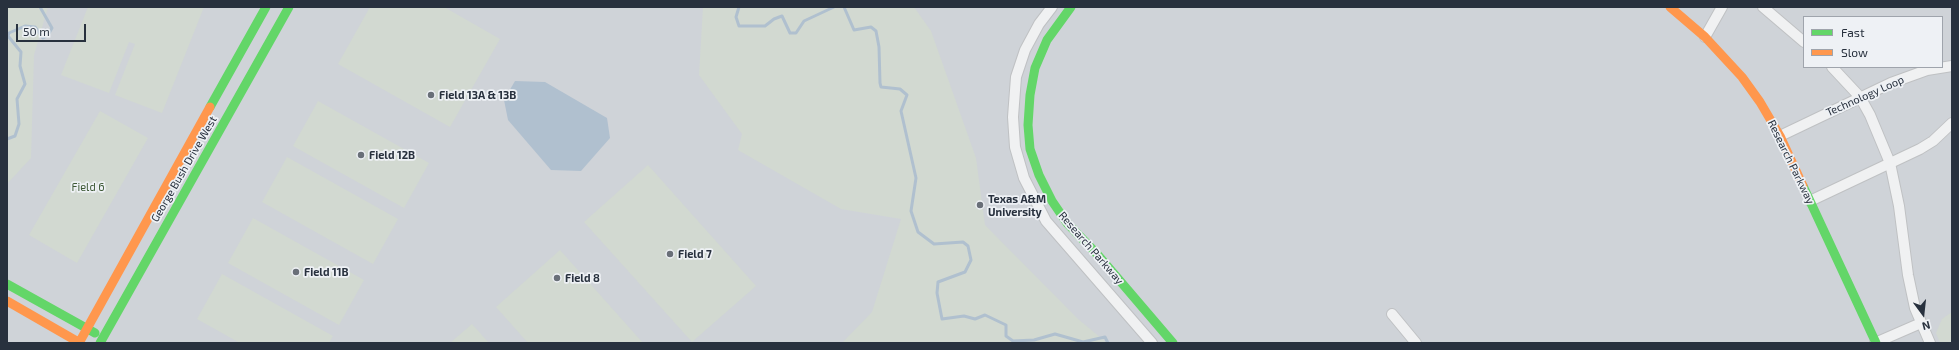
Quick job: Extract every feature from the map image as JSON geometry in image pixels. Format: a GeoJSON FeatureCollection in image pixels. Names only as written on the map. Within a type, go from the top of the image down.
{"type":"FeatureCollection","features":[{"type":"Feature","properties":{"kind":"street","name":"George Bush Drive West"},"geometry":{"type":"LineString","coordinates":[[80,343],[266,7]]}},
{"type":"Feature","properties":{"kind":"street","name":"George Bush Drive West"},"geometry":{"type":"LineString","coordinates":[[101,340],[290,7]]}},
{"type":"Feature","properties":{"kind":"street","name":"Research Parkway"},"geometry":{"type":"LineString","coordinates":[[1052,7],[1039,24],[1025,50],[1016,77],[1013,117],[1015,147],[1024,178],[1046,221],[1152,343]]}},
{"type":"Feature","properties":{"kind":"street","name":"Research Parkway"},"geometry":{"type":"LineString","coordinates":[[1071,7],[1047,40],[1035,68],[1030,95],[1028,125],[1030,149],[1039,175],[1052,201],[1067,223],[1097,254],[1167,341]]}},
{"type":"Feature","properties":{"kind":"street","name":"Research Parkway"},"geometry":{"type":"LineString","coordinates":[[1670,7],[1705,36],[1742,77],[1780,136],[1875,343]]}},
{"type":"Feature","properties":{"kind":"street"},"geometry":{"type":"LineString","coordinates":[[1705,36],[1722,7]]}},
{"type":"Feature","properties":{"kind":"street"},"geometry":{"type":"LineString","coordinates":[[1763,7],[1803,41]]}},
{"type":"Feature","properties":{"kind":"street"},"geometry":{"type":"LineString","coordinates":[[1833,68],[1860,97],[1870,115],[1890,163],[1899,206],[1908,275],[1915,308],[1930,343]]}},
{"type":"Feature","properties":{"kind":"street","name":"Technology Loop"},"geometry":{"type":"LineString","coordinates":[[1780,136],[1891,83],[1927,70],[1940,68]]}},
{"type":"Feature","properties":{"kind":"street"},"geometry":{"type":"LineString","coordinates":[[1810,201],[1934,141],[1952,123]]}},
{"type":"Feature","properties":{"kind":"street"},"geometry":{"type":"LineString","coordinates":[[7,284],[87,328],[101,340],[112,343]]}},
{"type":"Feature","properties":{"kind":"street"},"geometry":{"type":"LineString","coordinates":[[7,301],[80,343]]}},
{"type":"Feature","properties":{"kind":"street"},"geometry":{"type":"LineString","coordinates":[[1392,314],[1416,343]]}},
{"type":"Feature","properties":{"kind":"street"},"geometry":{"type":"LineString","coordinates":[[1875,343],[1921,323]]}},
{"type":"Feature","properties":{"kind":"shaded area","name":"Texas A&M University"},"geometry":{"type":"Polygon","coordinates":[[[7,7],[1952,7],[1952,343],[7,343],[7,7]]]}},
{"type":"Feature","properties":{"kind":"green space"},"geometry":{"type":"Polygon","coordinates":[[[7,7],[48,7],[34,55],[31,158],[7,184],[7,7]]]}},
{"type":"Feature","properties":{"kind":"green space"},"geometry":{"type":"Polygon","coordinates":[[[88,7],[204,7],[162,113],[115,95],[135,44],[129,42],[109,93],[61,75],[88,7]]]}},
{"type":"Feature","properties":{"kind":"green space","name":"Field 13A & 13B"},"geometry":{"type":"Polygon","coordinates":[[[370,7],[444,7],[500,39],[450,127],[338,64],[370,7]]]}},
{"type":"Feature","properties":{"kind":"green space"},"geometry":{"type":"Polygon","coordinates":[[[703,7],[914,7],[931,31],[976,158],[985,225],[1078,319],[1107,343],[842,343],[872,312],[901,219],[841,209],[738,150],[742,134],[699,75],[703,7]]]}},
{"type":"Feature","properties":{"kind":"green space","name":"Field 12B"},"geometry":{"type":"Polygon","coordinates":[[[318,101],[429,163],[404,208],[293,146],[318,101]]]}},
{"type":"Feature","properties":{"kind":"green space","name":"Field 6"},"geometry":{"type":"Polygon","coordinates":[[[100,111],[148,138],[77,263],[29,235],[100,111]]]}},
{"type":"Feature","properties":{"kind":"green space"},"geometry":{"type":"Polygon","coordinates":[[[287,157],[398,219],[373,264],[262,202],[287,157]]]}},
{"type":"Feature","properties":{"kind":"green space","name":"Field 7"},"geometry":{"type":"Polygon","coordinates":[[[648,165],[756,286],[692,342],[584,222],[648,165]]]}},
{"type":"Feature","properties":{"kind":"green space","name":"Field 11B"},"geometry":{"type":"Polygon","coordinates":[[[253,218],[364,280],[339,325],[228,263],[253,218]]]}},
{"type":"Feature","properties":{"kind":"green space","name":"Field 8"},"geometry":{"type":"Polygon","coordinates":[[[560,250],[643,343],[528,343],[496,307],[560,250]]]}},
{"type":"Feature","properties":{"kind":"green space"},"geometry":{"type":"Polygon","coordinates":[[[222,274],[333,336],[329,343],[240,343],[197,319],[222,274]]]}},
{"type":"Feature","properties":{"kind":"green space"},"geometry":{"type":"Polygon","coordinates":[[[1952,312],[1952,343],[1940,343],[1936,333],[1942,319],[1952,312]]]}},
{"type":"Feature","properties":{"kind":"green space"},"geometry":{"type":"Polygon","coordinates":[[[472,324],[489,343],[450,343],[472,324]]]}},
{"type":"Feature","properties":{"kind":"water"},"geometry":{"type":"Polygon","coordinates":[[[515,81],[545,82],[607,118],[610,138],[581,171],[551,170],[508,120],[504,100],[515,81]]]}},
{"type":"Feature","properties":{"kind":"waterway"},"geometry":{"type":"LineString","coordinates":[[7,139],[15,136],[19,124],[17,99],[25,84],[20,66],[21,52],[8,36],[9,33],[25,26],[35,27],[43,38],[48,35],[52,28],[40,7]]}},
{"type":"Feature","properties":{"kind":"waterway"},"geometry":{"type":"LineString","coordinates":[[739,7],[736,17],[739,26],[765,26],[774,19],[782,16],[790,33],[796,33],[804,21],[834,7]]}},
{"type":"Feature","properties":{"kind":"waterway"},"geometry":{"type":"LineString","coordinates":[[844,7],[854,30],[871,27],[876,31],[879,47],[881,87],[900,89],[907,95],[901,111],[916,178],[911,211],[918,232],[934,244],[963,242],[968,246],[971,260],[965,272],[938,282],[937,293],[942,319],[964,316],[975,319],[985,315],[1006,325],[1006,336],[1013,341],[1034,340],[1055,334],[1083,342],[1105,337],[1108,343]]}},
{"type":"Feature","properties":{"kind":"traffic: fast"},"geometry":{"type":"LineString","coordinates":[[210,107],[266,7]]}},
{"type":"Feature","properties":{"kind":"traffic: fast"},"geometry":{"type":"LineString","coordinates":[[100,343],[289,7]]}},
{"type":"Feature","properties":{"kind":"traffic: fast"},"geometry":{"type":"LineString","coordinates":[[1071,7],[1047,40],[1035,68],[1030,95],[1028,125],[1030,149],[1039,175],[1052,201],[1067,223],[1097,254],[1173,343]]}},
{"type":"Feature","properties":{"kind":"traffic: fast"},"geometry":{"type":"LineString","coordinates":[[1803,186],[1876,343]]}},
{"type":"Feature","properties":{"kind":"traffic: fast"},"geometry":{"type":"LineString","coordinates":[[7,284],[95,333]]}},
{"type":"Feature","properties":{"kind":"traffic: slow"},"geometry":{"type":"LineString","coordinates":[[1670,7],[1705,37],[1742,77],[1760,102],[1780,136],[1803,186]]}},
{"type":"Feature","properties":{"kind":"traffic: slow"},"geometry":{"type":"LineString","coordinates":[[79,343],[210,107]]}},
{"type":"Feature","properties":{"kind":"traffic: slow"},"geometry":{"type":"LineString","coordinates":[[7,301],[80,343]]}},
{"type":"Feature","properties":{"kind":"place","name":"Field 13A & 13B"},"geometry":{"type":"Point","coordinates":[431,95]}},
{"type":"Feature","properties":{"kind":"place","name":"Field 12B"},"geometry":{"type":"Point","coordinates":[361,155]}},
{"type":"Feature","properties":{"kind":"place","name":"Texas A&M University"},"geometry":{"type":"Point","coordinates":[980,205]}},
{"type":"Feature","properties":{"kind":"place","name":"Field 7"},"geometry":{"type":"Point","coordinates":[670,254]}},
{"type":"Feature","properties":{"kind":"place","name":"Field 11B"},"geometry":{"type":"Point","coordinates":[296,272]}},
{"type":"Feature","properties":{"kind":"place","name":"Field 8"},"geometry":{"type":"Point","coordinates":[557,278]}}]}
